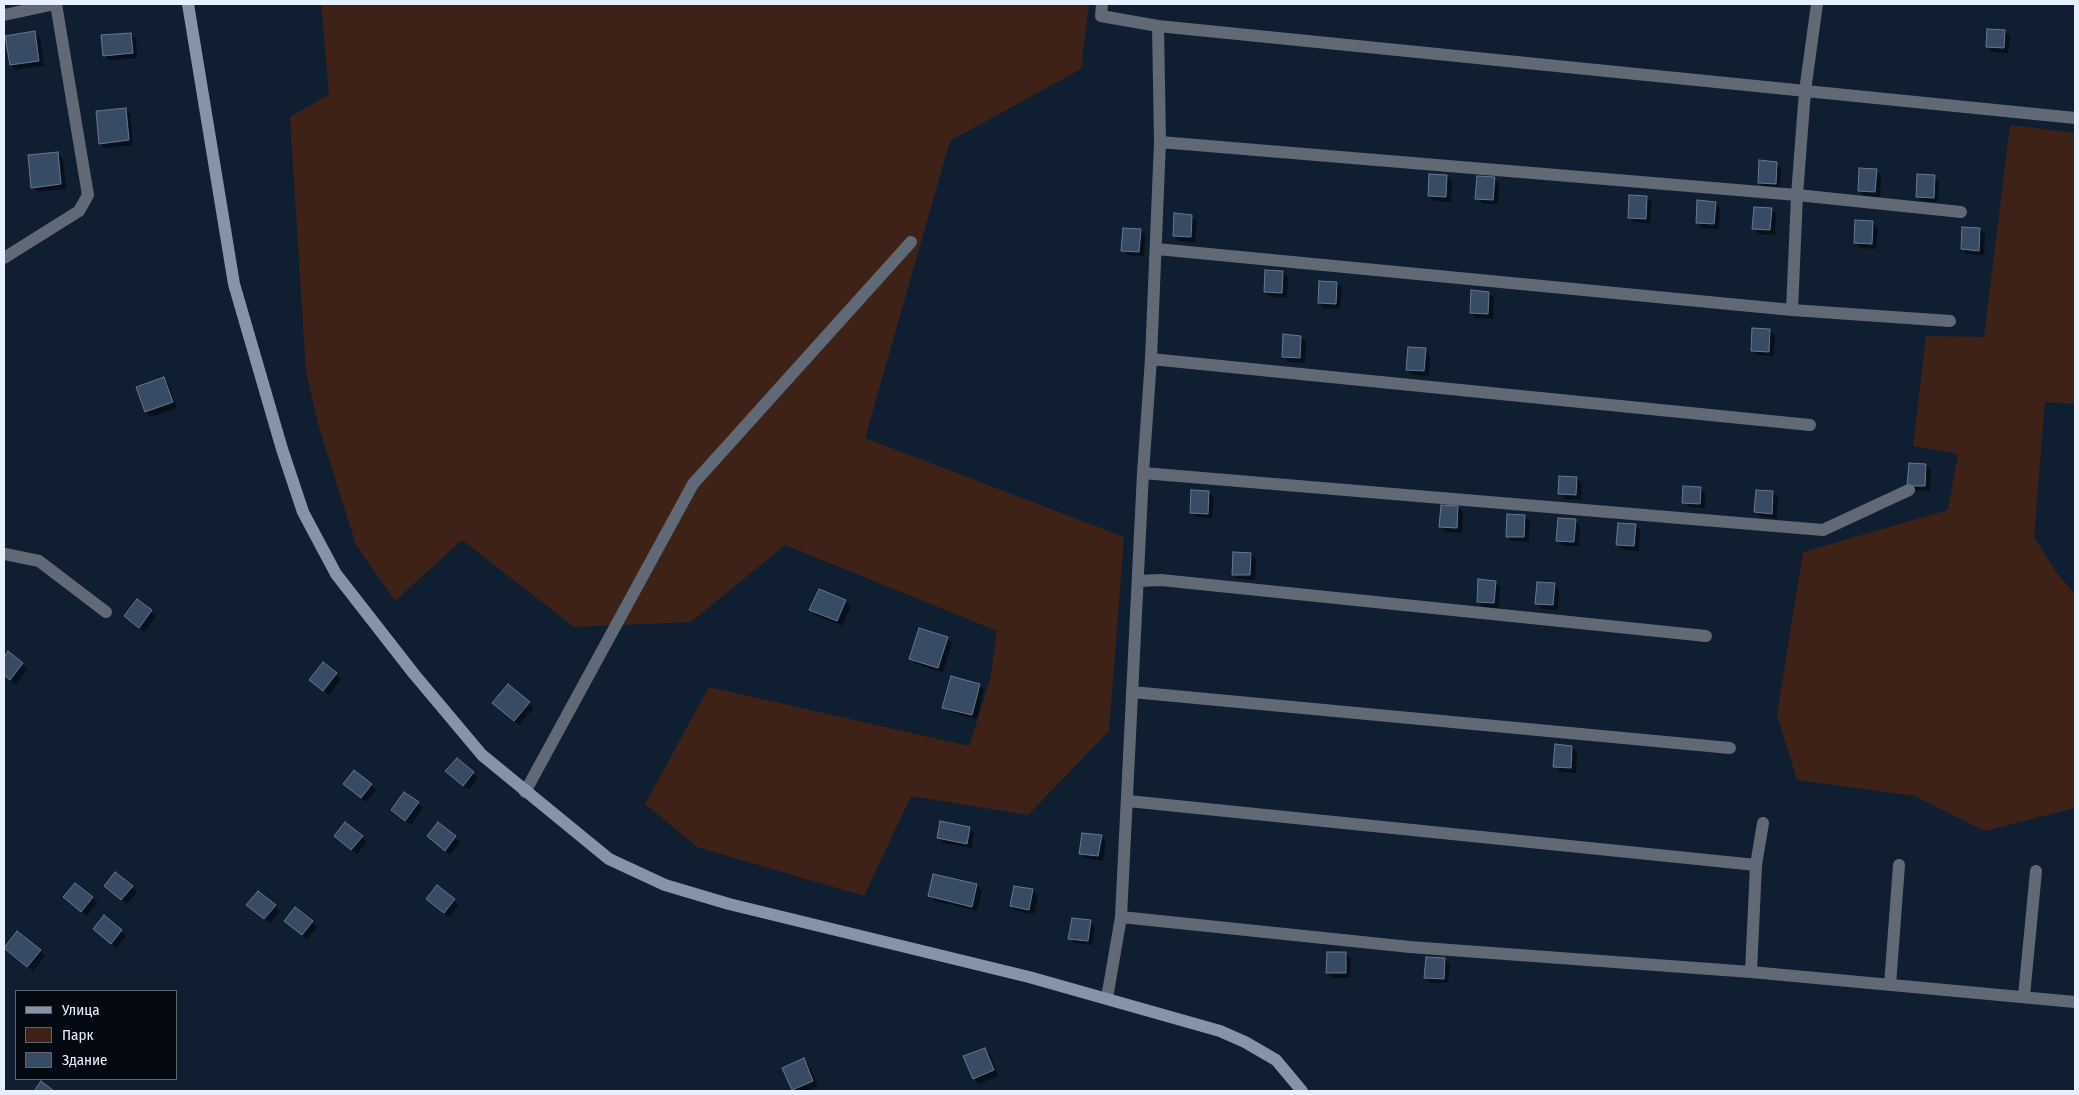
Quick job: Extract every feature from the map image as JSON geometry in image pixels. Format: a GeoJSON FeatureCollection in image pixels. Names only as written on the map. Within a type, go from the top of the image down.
{"type":"FeatureCollection","features":[{"type":"Feature","properties":{"kind":"main road"},"geometry":{"type":"LineString","coordinates":[[188,4],[234,284],[282,449],[303,512],[336,574],[408,666],[482,755],[609,859],[665,885],[729,904],[1029,977],[1220,1031],[1245,1042],[1276,1060],[1302,1091]]}},
{"type":"Feature","properties":{"kind":"street"},"geometry":{"type":"LineString","coordinates":[[4,15],[55,4],[88,194],[79,210],[4,258]]}},
{"type":"Feature","properties":{"kind":"street"},"geometry":{"type":"LineString","coordinates":[[1102,4],[1101,16],[1158,26],[2075,118]]}},
{"type":"Feature","properties":{"kind":"street"},"geometry":{"type":"LineString","coordinates":[[1792,310],[1797,195],[1805,91],[1817,4]]}},
{"type":"Feature","properties":{"kind":"street"},"geometry":{"type":"LineString","coordinates":[[1107,998],[1121,916],[1143,473],[1157,249],[1160,142],[1158,26]]}},
{"type":"Feature","properties":{"kind":"street"},"geometry":{"type":"LineString","coordinates":[[1160,142],[1797,195],[1961,212]]}},
{"type":"Feature","properties":{"kind":"street"},"geometry":{"type":"LineString","coordinates":[[525,792],[693,484],[910,242]]}},
{"type":"Feature","properties":{"kind":"street"},"geometry":{"type":"LineString","coordinates":[[1157,249],[1792,310],[1950,321]]}},
{"type":"Feature","properties":{"kind":"street"},"geometry":{"type":"LineString","coordinates":[[1151,359],[1810,425]]}},
{"type":"Feature","properties":{"kind":"street"},"geometry":{"type":"LineString","coordinates":[[1143,473],[1823,530],[1910,490]]}},
{"type":"Feature","properties":{"kind":"street"},"geometry":{"type":"LineString","coordinates":[[5,554],[39,561],[106,612]]}},
{"type":"Feature","properties":{"kind":"street"},"geometry":{"type":"LineString","coordinates":[[1138,581],[1161,580],[1706,636]]}},
{"type":"Feature","properties":{"kind":"street"},"geometry":{"type":"LineString","coordinates":[[1132,692],[1730,748]]}},
{"type":"Feature","properties":{"kind":"street"},"geometry":{"type":"LineString","coordinates":[[1128,801],[1756,865]]}},
{"type":"Feature","properties":{"kind":"street"},"geometry":{"type":"LineString","coordinates":[[1751,972],[1756,865],[1763,823]]}},
{"type":"Feature","properties":{"kind":"street"},"geometry":{"type":"LineString","coordinates":[[1890,985],[1899,865]]}},
{"type":"Feature","properties":{"kind":"street"},"geometry":{"type":"LineString","coordinates":[[2024,996],[2036,871]]}},
{"type":"Feature","properties":{"kind":"street"},"geometry":{"type":"LineString","coordinates":[[1121,916],[1410,946],[1751,972],[2075,1002]]}},
{"type":"Feature","properties":{"kind":"green space"},"geometry":{"type":"Polygon","coordinates":[[[321,4],[1089,4],[1081,69],[950,141],[865,438],[1124,537],[1109,731],[1028,815],[911,796],[864,896],[697,847],[645,804],[709,687],[969,746],[990,680],[997,631],[785,545],[691,622],[574,627],[462,540],[395,601],[356,545],[319,427],[306,372],[290,117],[329,94],[321,4]]]}},
{"type":"Feature","properties":{"kind":"green space"},"geometry":{"type":"Polygon","coordinates":[[[2010,125],[2075,133],[2075,404],[2045,402],[2034,537],[2057,573],[2075,594],[2075,808],[1985,831],[1915,796],[1797,780],[1777,715],[1803,552],[1948,510],[1958,454],[1913,446],[1926,336],[1984,337],[2010,125]]]}},
{"type":"Feature","properties":{"kind":"building"},"geometry":{"type":"Polygon","coordinates":[[[1987,29],[2005,30],[2004,48],[1986,47],[1987,29]]]}},
{"type":"Feature","properties":{"kind":"building"},"geometry":{"type":"Polygon","coordinates":[[[35,31],[39,61],[10,65],[5,36],[35,31]]]}},
{"type":"Feature","properties":{"kind":"building"},"geometry":{"type":"Polygon","coordinates":[[[131,33],[133,53],[103,56],[101,35],[131,33]]]}},
{"type":"Feature","properties":{"kind":"building"},"geometry":{"type":"Polygon","coordinates":[[[126,108],[129,140],[99,144],[96,111],[126,108]]]}},
{"type":"Feature","properties":{"kind":"building"},"geometry":{"type":"Polygon","coordinates":[[[58,152],[61,184],[31,188],[28,155],[58,152]]]}},
{"type":"Feature","properties":{"kind":"building"},"geometry":{"type":"Polygon","coordinates":[[[1759,160],[1777,162],[1776,184],[1758,183],[1759,160]]]}},
{"type":"Feature","properties":{"kind":"building"},"geometry":{"type":"Polygon","coordinates":[[[1859,168],[1877,169],[1875,192],[1858,191],[1859,168]]]}},
{"type":"Feature","properties":{"kind":"building"},"geometry":{"type":"Polygon","coordinates":[[[1429,174],[1447,175],[1446,197],[1428,196],[1429,174]]]}},
{"type":"Feature","properties":{"kind":"building"},"geometry":{"type":"Polygon","coordinates":[[[1917,174],[1935,175],[1934,198],[1916,197],[1917,174]]]}},
{"type":"Feature","properties":{"kind":"building"},"geometry":{"type":"Polygon","coordinates":[[[1477,176],[1495,177],[1493,200],[1475,199],[1477,176]]]}},
{"type":"Feature","properties":{"kind":"building"},"geometry":{"type":"Polygon","coordinates":[[[1629,195],[1647,196],[1646,219],[1628,218],[1629,195]]]}},
{"type":"Feature","properties":{"kind":"building"},"geometry":{"type":"Polygon","coordinates":[[[1697,200],[1716,202],[1714,224],[1696,223],[1697,200]]]}},
{"type":"Feature","properties":{"kind":"building"},"geometry":{"type":"Polygon","coordinates":[[[1754,207],[1772,208],[1770,230],[1752,229],[1754,207]]]}},
{"type":"Feature","properties":{"kind":"building"},"geometry":{"type":"Polygon","coordinates":[[[1174,213],[1192,215],[1191,237],[1173,236],[1174,213]]]}},
{"type":"Feature","properties":{"kind":"building"},"geometry":{"type":"Polygon","coordinates":[[[1855,220],[1873,221],[1872,244],[1854,243],[1855,220]]]}},
{"type":"Feature","properties":{"kind":"building"},"geometry":{"type":"Polygon","coordinates":[[[1962,227],[1980,228],[1979,251],[1961,249],[1962,227]]]}},
{"type":"Feature","properties":{"kind":"building"},"geometry":{"type":"Polygon","coordinates":[[[1123,228],[1141,229],[1139,252],[1121,251],[1123,228]]]}},
{"type":"Feature","properties":{"kind":"building"},"geometry":{"type":"Polygon","coordinates":[[[1265,270],[1283,271],[1282,293],[1264,292],[1265,270]]]}},
{"type":"Feature","properties":{"kind":"building"},"geometry":{"type":"Polygon","coordinates":[[[1319,281],[1337,282],[1336,304],[1318,303],[1319,281]]]}},
{"type":"Feature","properties":{"kind":"building"},"geometry":{"type":"Polygon","coordinates":[[[1471,290],[1489,292],[1488,314],[1470,313],[1471,290]]]}},
{"type":"Feature","properties":{"kind":"building"},"geometry":{"type":"Polygon","coordinates":[[[1752,328],[1770,329],[1769,352],[1751,351],[1752,328]]]}},
{"type":"Feature","properties":{"kind":"building"},"geometry":{"type":"Polygon","coordinates":[[[1283,334],[1301,336],[1300,358],[1282,357],[1283,334]]]}},
{"type":"Feature","properties":{"kind":"building"},"geometry":{"type":"Polygon","coordinates":[[[1408,347],[1426,348],[1424,371],[1406,370],[1408,347]]]}},
{"type":"Feature","properties":{"kind":"building"},"geometry":{"type":"Polygon","coordinates":[[[164,377],[173,402],[145,412],[136,387],[164,377]]]}},
{"type":"Feature","properties":{"kind":"building"},"geometry":{"type":"Polygon","coordinates":[[[1909,463],[1926,464],[1925,486],[1907,486],[1909,463]]]}},
{"type":"Feature","properties":{"kind":"building"},"geometry":{"type":"Polygon","coordinates":[[[1559,476],[1577,477],[1576,495],[1558,494],[1559,476]]]}},
{"type":"Feature","properties":{"kind":"building"},"geometry":{"type":"Polygon","coordinates":[[[1683,486],[1701,487],[1700,504],[1682,503],[1683,486]]]}},
{"type":"Feature","properties":{"kind":"building"},"geometry":{"type":"Polygon","coordinates":[[[1191,490],[1209,491],[1208,514],[1190,513],[1191,490]]]}},
{"type":"Feature","properties":{"kind":"building"},"geometry":{"type":"Polygon","coordinates":[[[1756,490],[1773,491],[1772,514],[1754,512],[1756,490]]]}},
{"type":"Feature","properties":{"kind":"building"},"geometry":{"type":"Polygon","coordinates":[[[1441,505],[1458,506],[1457,528],[1439,527],[1441,505]]]}},
{"type":"Feature","properties":{"kind":"building"},"geometry":{"type":"Polygon","coordinates":[[[1507,514],[1525,515],[1524,537],[1506,537],[1507,514]]]}},
{"type":"Feature","properties":{"kind":"building"},"geometry":{"type":"Polygon","coordinates":[[[1558,518],[1576,519],[1574,542],[1556,541],[1558,518]]]}},
{"type":"Feature","properties":{"kind":"building"},"geometry":{"type":"Polygon","coordinates":[[[1618,523],[1636,524],[1634,546],[1616,545],[1618,523]]]}},
{"type":"Feature","properties":{"kind":"building"},"geometry":{"type":"Polygon","coordinates":[[[1233,552],[1251,553],[1250,575],[1232,575],[1233,552]]]}},
{"type":"Feature","properties":{"kind":"building"},"geometry":{"type":"Polygon","coordinates":[[[1478,579],[1496,581],[1494,603],[1477,602],[1478,579]]]}},
{"type":"Feature","properties":{"kind":"building"},"geometry":{"type":"Polygon","coordinates":[[[1537,582],[1555,583],[1553,605],[1535,604],[1537,582]]]}},
{"type":"Feature","properties":{"kind":"building"},"geometry":{"type":"Polygon","coordinates":[[[819,589],[846,600],[837,621],[809,610],[819,589]]]}},
{"type":"Feature","properties":{"kind":"building"},"geometry":{"type":"Polygon","coordinates":[[[137,599],[152,610],[139,628],[124,616],[137,599]]]}},
{"type":"Feature","properties":{"kind":"building"},"geometry":{"type":"Polygon","coordinates":[[[919,628],[948,637],[938,668],[909,659],[919,628]]]}},
{"type":"Feature","properties":{"kind":"building"},"geometry":{"type":"Polygon","coordinates":[[[8,651],[23,663],[10,680],[4,675],[4,657],[8,651]]]}},
{"type":"Feature","properties":{"kind":"building"},"geometry":{"type":"Polygon","coordinates":[[[323,662],[337,673],[323,691],[309,680],[323,662]]]}},
{"type":"Feature","properties":{"kind":"building"},"geometry":{"type":"Polygon","coordinates":[[[951,676],[980,684],[972,715],[942,708],[951,676]]]}},
{"type":"Feature","properties":{"kind":"building"},"geometry":{"type":"Polygon","coordinates":[[[508,684],[530,702],[514,721],[492,703],[508,684]]]}},
{"type":"Feature","properties":{"kind":"building"},"geometry":{"type":"Polygon","coordinates":[[[1555,744],[1572,746],[1571,768],[1553,767],[1555,744]]]}},
{"type":"Feature","properties":{"kind":"building"},"geometry":{"type":"Polygon","coordinates":[[[457,758],[474,772],[463,786],[445,771],[457,758]]]}},
{"type":"Feature","properties":{"kind":"building"},"geometry":{"type":"Polygon","coordinates":[[[354,770],[372,784],[361,798],[343,784],[354,770]]]}},
{"type":"Feature","properties":{"kind":"building"},"geometry":{"type":"Polygon","coordinates":[[[404,792],[419,802],[405,821],[391,810],[404,792]]]}},
{"type":"Feature","properties":{"kind":"building"},"geometry":{"type":"Polygon","coordinates":[[[940,821],[970,827],[967,844],[937,838],[940,821]]]}},
{"type":"Feature","properties":{"kind":"building"},"geometry":{"type":"Polygon","coordinates":[[[345,822],[363,836],[351,850],[334,836],[345,822]]]}},
{"type":"Feature","properties":{"kind":"building"},"geometry":{"type":"Polygon","coordinates":[[[438,822],[456,836],[445,851],[427,836],[438,822]]]}},
{"type":"Feature","properties":{"kind":"building"},"geometry":{"type":"Polygon","coordinates":[[[1082,833],[1102,835],[1098,856],[1079,854],[1082,833]]]}},
{"type":"Feature","properties":{"kind":"building"},"geometry":{"type":"Polygon","coordinates":[[[115,872],[133,886],[121,900],[104,886],[115,872]]]}},
{"type":"Feature","properties":{"kind":"building"},"geometry":{"type":"Polygon","coordinates":[[[933,874],[977,884],[972,907],[928,896],[933,874]]]}},
{"type":"Feature","properties":{"kind":"building"},"geometry":{"type":"Polygon","coordinates":[[[75,883],[93,897],[81,912],[63,897],[75,883]]]}},
{"type":"Feature","properties":{"kind":"building"},"geometry":{"type":"Polygon","coordinates":[[[437,885],[455,899],[444,913],[426,899],[437,885]]]}},
{"type":"Feature","properties":{"kind":"building"},"geometry":{"type":"Polygon","coordinates":[[[1014,886],[1033,889],[1029,910],[1010,906],[1014,886]]]}},
{"type":"Feature","properties":{"kind":"building"},"geometry":{"type":"Polygon","coordinates":[[[258,891],[276,905],[264,919],[246,905],[258,891]]]}},
{"type":"Feature","properties":{"kind":"building"},"geometry":{"type":"Polygon","coordinates":[[[295,907],[313,921],[302,935],[284,921],[295,907]]]}},
{"type":"Feature","properties":{"kind":"building"},"geometry":{"type":"Polygon","coordinates":[[[104,915],[122,930],[111,944],[93,929],[104,915]]]}},
{"type":"Feature","properties":{"kind":"building"},"geometry":{"type":"Polygon","coordinates":[[[1072,918],[1091,920],[1088,941],[1068,939],[1072,918]]]}},
{"type":"Feature","properties":{"kind":"building"},"geometry":{"type":"Polygon","coordinates":[[[17,931],[41,950],[27,967],[4,948],[17,931]]]}},
{"type":"Feature","properties":{"kind":"building"},"geometry":{"type":"Polygon","coordinates":[[[1327,952],[1346,952],[1346,973],[1326,973],[1327,952]]]}},
{"type":"Feature","properties":{"kind":"building"},"geometry":{"type":"Polygon","coordinates":[[[1426,957],[1445,958],[1444,979],[1424,978],[1426,957]]]}},
{"type":"Feature","properties":{"kind":"building"},"geometry":{"type":"Polygon","coordinates":[[[985,1048],[994,1070],[973,1079],[963,1056],[985,1048]]]}},
{"type":"Feature","properties":{"kind":"building"},"geometry":{"type":"Polygon","coordinates":[[[804,1058],[813,1081],[792,1090],[782,1068],[804,1058]]]}},
{"type":"Feature","properties":{"kind":"building"},"geometry":{"type":"Polygon","coordinates":[[[41,1081],[54,1091],[34,1091],[41,1081]]]}}]}
